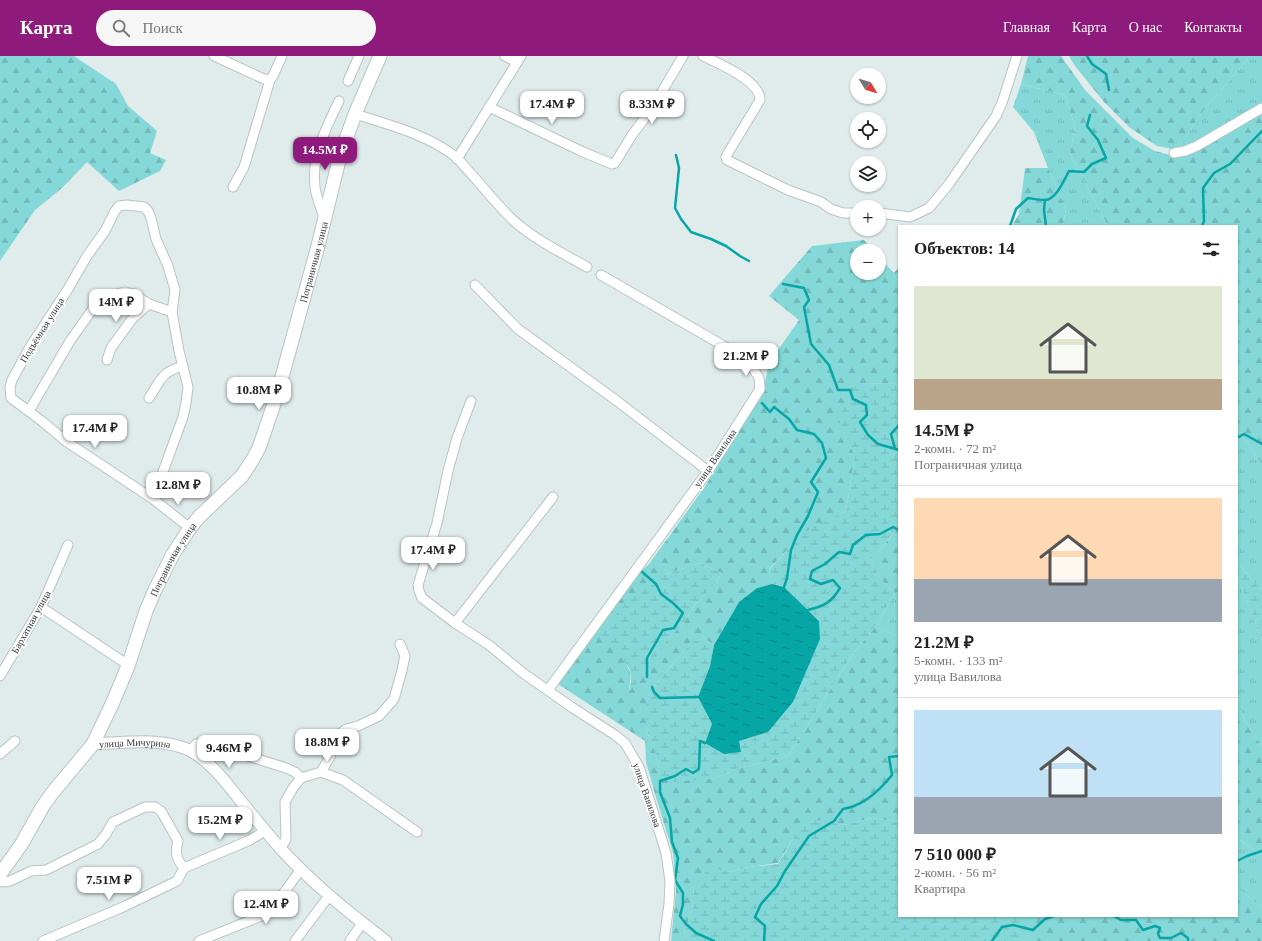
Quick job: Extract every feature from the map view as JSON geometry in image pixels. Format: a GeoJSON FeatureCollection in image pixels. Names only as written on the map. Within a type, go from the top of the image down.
{"type":"FeatureCollection","features":[{"type":"Feature","properties":{"kind":"main road","name":"Пограничная улица"},"geometry":{"type":"LineString","coordinates":[[0,874],[17,850],[53,792],[93,744],[113,702],[128,665],[154,590],[170,560],[190,528],[211,504],[242,476],[259,448],[277,395],[325,218],[340,156],[355,114],[380,56]]}},
{"type":"Feature","properties":{"kind":"street"},"geometry":{"type":"LineString","coordinates":[[214,56],[264,79],[272,78]]}},
{"type":"Feature","properties":{"kind":"street"},"geometry":{"type":"LineString","coordinates":[[233,187],[244,167],[272,78],[282,56]]}},
{"type":"Feature","properties":{"kind":"street"},"geometry":{"type":"LineString","coordinates":[[348,81],[359,56]]}},
{"type":"Feature","properties":{"kind":"street"},"geometry":{"type":"LineString","coordinates":[[457,159],[519,59],[505,56]]}},
{"type":"Feature","properties":{"kind":"street"},"geometry":{"type":"LineString","coordinates":[[489,107],[583,152],[612,164],[615,163],[632,135],[653,107],[683,56]]}},
{"type":"Feature","properties":{"kind":"street"},"geometry":{"type":"LineString","coordinates":[[703,56],[724,65],[741,76],[757,89],[760,94],[760,100],[728,153],[726,157],[727,160],[788,190],[821,202],[831,209],[843,213],[850,213]]}},
{"type":"Feature","properties":{"kind":"street"},"geometry":{"type":"LineString","coordinates":[[886,214],[910,217],[928,208],[949,184],[996,116],[1018,56]]}},
{"type":"Feature","properties":{"kind":"street"},"geometry":{"type":"LineString","coordinates":[[325,218],[315,188],[314,168],[318,151],[339,101]]}},
{"type":"Feature","properties":{"kind":"street"},"geometry":{"type":"LineString","coordinates":[[1174,153],[1185,151],[1197,146],[1262,108]]}},
{"type":"Feature","properties":{"kind":"street"},"geometry":{"type":"LineString","coordinates":[[355,114],[404,130],[438,146],[457,159],[515,222],[540,240],[587,267]]}},
{"type":"Feature","properties":{"kind":"street","name":"Подъёмная улица"},"geometry":{"type":"LineString","coordinates":[[172,312],[175,290],[168,266],[156,239],[151,218],[144,207],[127,205],[119,206],[105,231],[87,256],[68,289],[30,347],[12,380],[10,387],[11,398],[67,442],[153,499],[190,528]]}},
{"type":"Feature","properties":{"kind":"street","name":"улица Вавилова"},"geometry":{"type":"LineString","coordinates":[[548,690],[708,471],[760,389],[759,378],[748,360],[601,275]]}},
{"type":"Feature","properties":{"kind":"street"},"geometry":{"type":"LineString","coordinates":[[475,285],[518,329],[708,471]]}},
{"type":"Feature","properties":{"kind":"street"},"geometry":{"type":"LineString","coordinates":[[29,411],[70,341],[92,310],[108,296],[124,292],[134,294],[149,304],[172,312],[179,351],[188,386],[183,417],[153,499]]}},
{"type":"Feature","properties":{"kind":"street"},"geometry":{"type":"LineString","coordinates":[[107,360],[111,348],[132,319],[149,304]]}},
{"type":"Feature","properties":{"kind":"street"},"geometry":{"type":"LineString","coordinates":[[149,398],[165,374],[171,369],[184,366]]}},
{"type":"Feature","properties":{"kind":"street","name":"улица Вавилова"},"geometry":{"type":"LineString","coordinates":[[471,401],[457,438],[448,471],[437,523],[418,584],[419,592],[422,598],[455,623],[489,645],[523,673],[625,743],[638,767],[666,853],[670,881],[669,904],[664,941]]}},
{"type":"Feature","properties":{"kind":"street"},"geometry":{"type":"LineString","coordinates":[[455,623],[553,497]]}},
{"type":"Feature","properties":{"kind":"street","name":"Бархатная улица"},"geometry":{"type":"LineString","coordinates":[[0,676],[41,607],[68,545]]}},
{"type":"Feature","properties":{"kind":"street"},"geometry":{"type":"LineString","coordinates":[[41,607],[128,665]]}},
{"type":"Feature","properties":{"kind":"street"},"geometry":{"type":"LineString","coordinates":[[321,772],[330,757],[337,736],[346,729],[358,726],[379,716],[394,699],[405,656],[400,644]]}},
{"type":"Feature","properties":{"kind":"street"},"geometry":{"type":"LineString","coordinates":[[0,754],[15,741]]}},
{"type":"Feature","properties":{"kind":"street","name":"улица Мичурина"},"geometry":{"type":"LineString","coordinates":[[93,744],[155,742],[190,750],[216,772],[265,831],[328,896],[362,924],[386,941]]}},
{"type":"Feature","properties":{"kind":"street"},"geometry":{"type":"LineString","coordinates":[[190,750],[196,744],[208,743],[286,768],[295,772],[301,778]]}},
{"type":"Feature","properties":{"kind":"street"},"geometry":{"type":"LineString","coordinates":[[281,848],[286,839],[285,802],[301,778],[321,772],[343,780],[417,832]]}},
{"type":"Feature","properties":{"kind":"street"},"geometry":{"type":"LineString","coordinates":[[0,881],[10,881],[31,871],[46,870],[98,844],[113,822],[145,807],[155,807],[161,811],[178,841],[176,851],[178,861],[184,868]]}},
{"type":"Feature","properties":{"kind":"street"},"geometry":{"type":"LineString","coordinates":[[43,941],[177,881],[184,868],[250,840],[265,831]]}},
{"type":"Feature","properties":{"kind":"street"},"geometry":{"type":"LineString","coordinates":[[200,941],[266,914],[301,869]]}},
{"type":"Feature","properties":{"kind":"street"},"geometry":{"type":"LineString","coordinates":[[295,941],[328,896]]}},
{"type":"Feature","properties":{"kind":"street"},"geometry":{"type":"LineString","coordinates":[[350,941],[362,924]]}},
{"type":"Feature","properties":{"kind":"green space"},"geometry":{"type":"Polygon","coordinates":[[[0,56],[74,56],[116,84],[128,106],[157,131],[150,153],[166,160],[160,171],[119,191],[87,162],[62,188],[35,210],[0,261],[0,56]]]}},
{"type":"Feature","properties":{"kind":"green space"},"geometry":{"type":"Polygon","coordinates":[[[1028,56],[1061,56],[1085,90],[1133,138],[1155,151],[1174,156],[1192,154],[1262,110],[1262,464],[1238,430],[1238,225],[1107,225],[1070,154],[1075,127],[1065,95],[1021,84],[1028,56]]]}},
{"type":"Feature","properties":{"kind":"green space"},"geometry":{"type":"Polygon","coordinates":[[[1069,56],[1250,56],[1199,116],[1178,150],[1157,146],[1129,127],[1104,102],[1075,66],[1069,56]]]}},
{"type":"Feature","properties":{"kind":"green space"},"geometry":{"type":"Polygon","coordinates":[[[1250,56],[1262,56],[1262,104],[1200,140],[1178,150],[1199,116],[1250,56]]]}},
{"type":"Feature","properties":{"kind":"green space"},"geometry":{"type":"Polygon","coordinates":[[[1021,84],[1065,95],[1075,127],[1070,154],[1107,225],[1063,225],[1066,208],[1034,132],[1013,107],[1021,84]]]}},
{"type":"Feature","properties":{"kind":"green space"},"geometry":{"type":"Polygon","coordinates":[[[1025,168],[1048,168],[1066,208],[1063,225],[1013,225],[1019,214],[1025,168]]]}},
{"type":"Feature","properties":{"kind":"green space"},"geometry":{"type":"Polygon","coordinates":[[[864,240],[868,244],[850,244],[850,280],[886,280],[886,264],[894,273],[898,268],[898,383],[857,384],[843,432],[855,455],[846,511],[802,534],[769,569],[772,584],[757,588],[739,602],[714,645],[704,638],[692,642],[665,673],[648,696],[646,729],[653,745],[661,776],[700,779],[715,778],[739,768],[788,756],[852,655],[875,627],[898,637],[898,822],[872,818],[844,825],[814,820],[796,833],[778,863],[749,867],[728,872],[694,885],[692,910],[684,933],[687,941],[671,941],[676,891],[673,853],[646,762],[645,741],[558,684],[637,575],[649,564],[704,488],[763,391],[769,363],[799,320],[769,296],[812,246],[864,240]],[[699,563],[664,575],[625,661],[631,674],[629,691],[670,637],[684,622],[695,605],[711,589],[722,573],[699,563]]]}},
{"type":"Feature","properties":{"kind":"green space"},"geometry":{"type":"Polygon","coordinates":[[[898,383],[898,528],[870,561],[883,582],[895,593],[875,627],[852,655],[788,756],[739,768],[715,778],[675,782],[661,776],[653,745],[646,729],[648,696],[665,673],[692,642],[704,638],[714,645],[710,666],[698,697],[712,724],[705,743],[741,752],[738,741],[768,732],[819,621],[784,587],[772,584],[769,570],[802,533],[846,511],[855,455],[843,432],[837,414],[857,384],[898,383]]]}},
{"type":"Feature","properties":{"kind":"green space"},"geometry":{"type":"Polygon","coordinates":[[[1238,430],[1262,464],[1262,590],[1238,563],[1238,430]]]}},
{"type":"Feature","properties":{"kind":"green space"},"geometry":{"type":"Polygon","coordinates":[[[898,528],[898,592],[895,593],[883,582],[870,561],[898,528]]]}},
{"type":"Feature","properties":{"kind":"green space"},"geometry":{"type":"Polygon","coordinates":[[[699,563],[722,573],[711,589],[695,605],[684,622],[670,637],[641,678],[629,692],[631,673],[629,668],[622,658],[600,635],[628,600],[664,575],[699,563]]]}},
{"type":"Feature","properties":{"kind":"green space"},"geometry":{"type":"Polygon","coordinates":[[[1238,563],[1262,590],[1262,641],[1238,579],[1238,563]]]}},
{"type":"Feature","properties":{"kind":"green space"},"geometry":{"type":"Polygon","coordinates":[[[1238,579],[1262,641],[1262,746],[1250,729],[1238,706],[1238,579]]]}},
{"type":"Feature","properties":{"kind":"green space"},"geometry":{"type":"Polygon","coordinates":[[[898,592],[898,637],[875,627],[895,593],[898,592]]]}},
{"type":"Feature","properties":{"kind":"green space"},"geometry":{"type":"Polygon","coordinates":[[[1238,706],[1250,729],[1262,746],[1262,856],[1238,839],[1238,706]]]}},
{"type":"Feature","properties":{"kind":"green space"},"geometry":{"type":"Polygon","coordinates":[[[872,818],[898,822],[898,917],[1022,917],[1032,924],[1030,936],[1021,941],[687,941],[684,933],[692,910],[694,885],[711,866],[728,872],[749,867],[778,864],[796,833],[814,819],[844,825],[872,818]]]}},
{"type":"Feature","properties":{"kind":"green space"},"geometry":{"type":"Polygon","coordinates":[[[1238,839],[1262,856],[1262,907],[1238,889],[1238,839]]]}},
{"type":"Feature","properties":{"kind":"green space"},"geometry":{"type":"Polygon","coordinates":[[[1238,889],[1262,907],[1262,941],[1021,941],[1030,936],[1020,917],[1238,917],[1238,889]]]}},
{"type":"Feature","properties":{"kind":"water"},"geometry":{"type":"Polygon","coordinates":[[[772,584],[784,587],[819,621],[820,639],[793,702],[768,732],[739,741],[741,752],[724,754],[705,743],[712,724],[698,697],[710,666],[714,645],[739,602],[757,588],[772,584]]]}},
{"type":"Feature","properties":{"kind":"waterway"},"geometry":{"type":"LineString","coordinates":[[1087,56],[1092,64],[1106,74],[1109,90]]}},
{"type":"Feature","properties":{"kind":"waterway"},"geometry":{"type":"LineString","coordinates":[[1010,225],[1016,209],[1028,198],[1045,200],[1053,197],[1069,171],[1084,172],[1092,164],[1106,158],[1098,140],[1087,126],[1090,115]]}},
{"type":"Feature","properties":{"kind":"waterway"},"geometry":{"type":"LineString","coordinates":[[1202,225],[1204,221],[1203,188],[1214,173],[1230,164],[1262,131]]}},
{"type":"Feature","properties":{"kind":"waterway"},"geometry":{"type":"LineString","coordinates":[[676,155],[679,168],[675,208],[681,219],[691,232],[726,246],[749,261]]}},
{"type":"Feature","properties":{"kind":"waterway"},"geometry":{"type":"LineString","coordinates":[[1045,200],[1044,210],[1046,225]]}},
{"type":"Feature","properties":{"kind":"waterway"},"geometry":{"type":"LineString","coordinates":[[783,284],[804,288],[809,300],[804,307],[811,344],[829,365],[838,390],[850,390],[853,399],[866,405],[867,415],[860,422],[868,435],[878,444],[898,450]]}},
{"type":"Feature","properties":{"kind":"waterway"},"geometry":{"type":"LineString","coordinates":[[762,403],[770,412],[774,407],[789,419],[797,430],[814,434],[822,443],[826,458],[811,482],[818,492],[791,550],[787,578],[784,587]]}},
{"type":"Feature","properties":{"kind":"waterway"},"geometry":{"type":"LineString","coordinates":[[895,449],[891,434],[898,426]]}},
{"type":"Feature","properties":{"kind":"waterway"},"geometry":{"type":"LineString","coordinates":[[1238,436],[1244,434],[1262,444]]}},
{"type":"Feature","properties":{"kind":"waterway"},"geometry":{"type":"LineString","coordinates":[[808,610],[827,603],[840,588],[833,580],[821,584],[810,579],[812,571],[825,564],[839,552],[850,554],[853,545],[866,535],[880,534],[893,527],[898,530]]}},
{"type":"Feature","properties":{"kind":"waterway"},"geometry":{"type":"LineString","coordinates":[[641,571],[656,584],[661,594],[683,613],[674,628],[663,630],[647,658],[647,677]]}},
{"type":"Feature","properties":{"kind":"waterway"},"geometry":{"type":"LineString","coordinates":[[652,687],[654,692],[660,698],[698,697]]}},
{"type":"Feature","properties":{"kind":"waterway"},"geometry":{"type":"LineString","coordinates":[[705,743],[700,741],[699,769],[693,773],[686,769],[675,776],[660,781],[660,792],[670,818],[672,842],[678,858],[675,880],[683,893],[683,904],[680,916],[696,933],[714,941]]}},
{"type":"Feature","properties":{"kind":"waterway"},"geometry":{"type":"LineString","coordinates":[[764,941],[765,926],[755,917],[761,904],[777,886],[785,871],[809,836],[834,821],[843,809],[857,805],[876,792],[892,775],[889,757],[898,756]]}},
{"type":"Feature","properties":{"kind":"waterway"},"geometry":{"type":"LineString","coordinates":[[1238,860],[1262,851]]}},
{"type":"Feature","properties":{"kind":"waterway"},"geometry":{"type":"LineString","coordinates":[[992,941],[1002,927],[1013,925],[1033,930],[1045,919],[1051,917]]}},
{"type":"Feature","properties":{"kind":"waterway"},"geometry":{"type":"LineString","coordinates":[[1116,917],[1121,920],[1136,920],[1143,930],[1155,926],[1160,928],[1158,934],[1160,938],[1171,938],[1181,933],[1188,938],[1188,941]]}}]}
